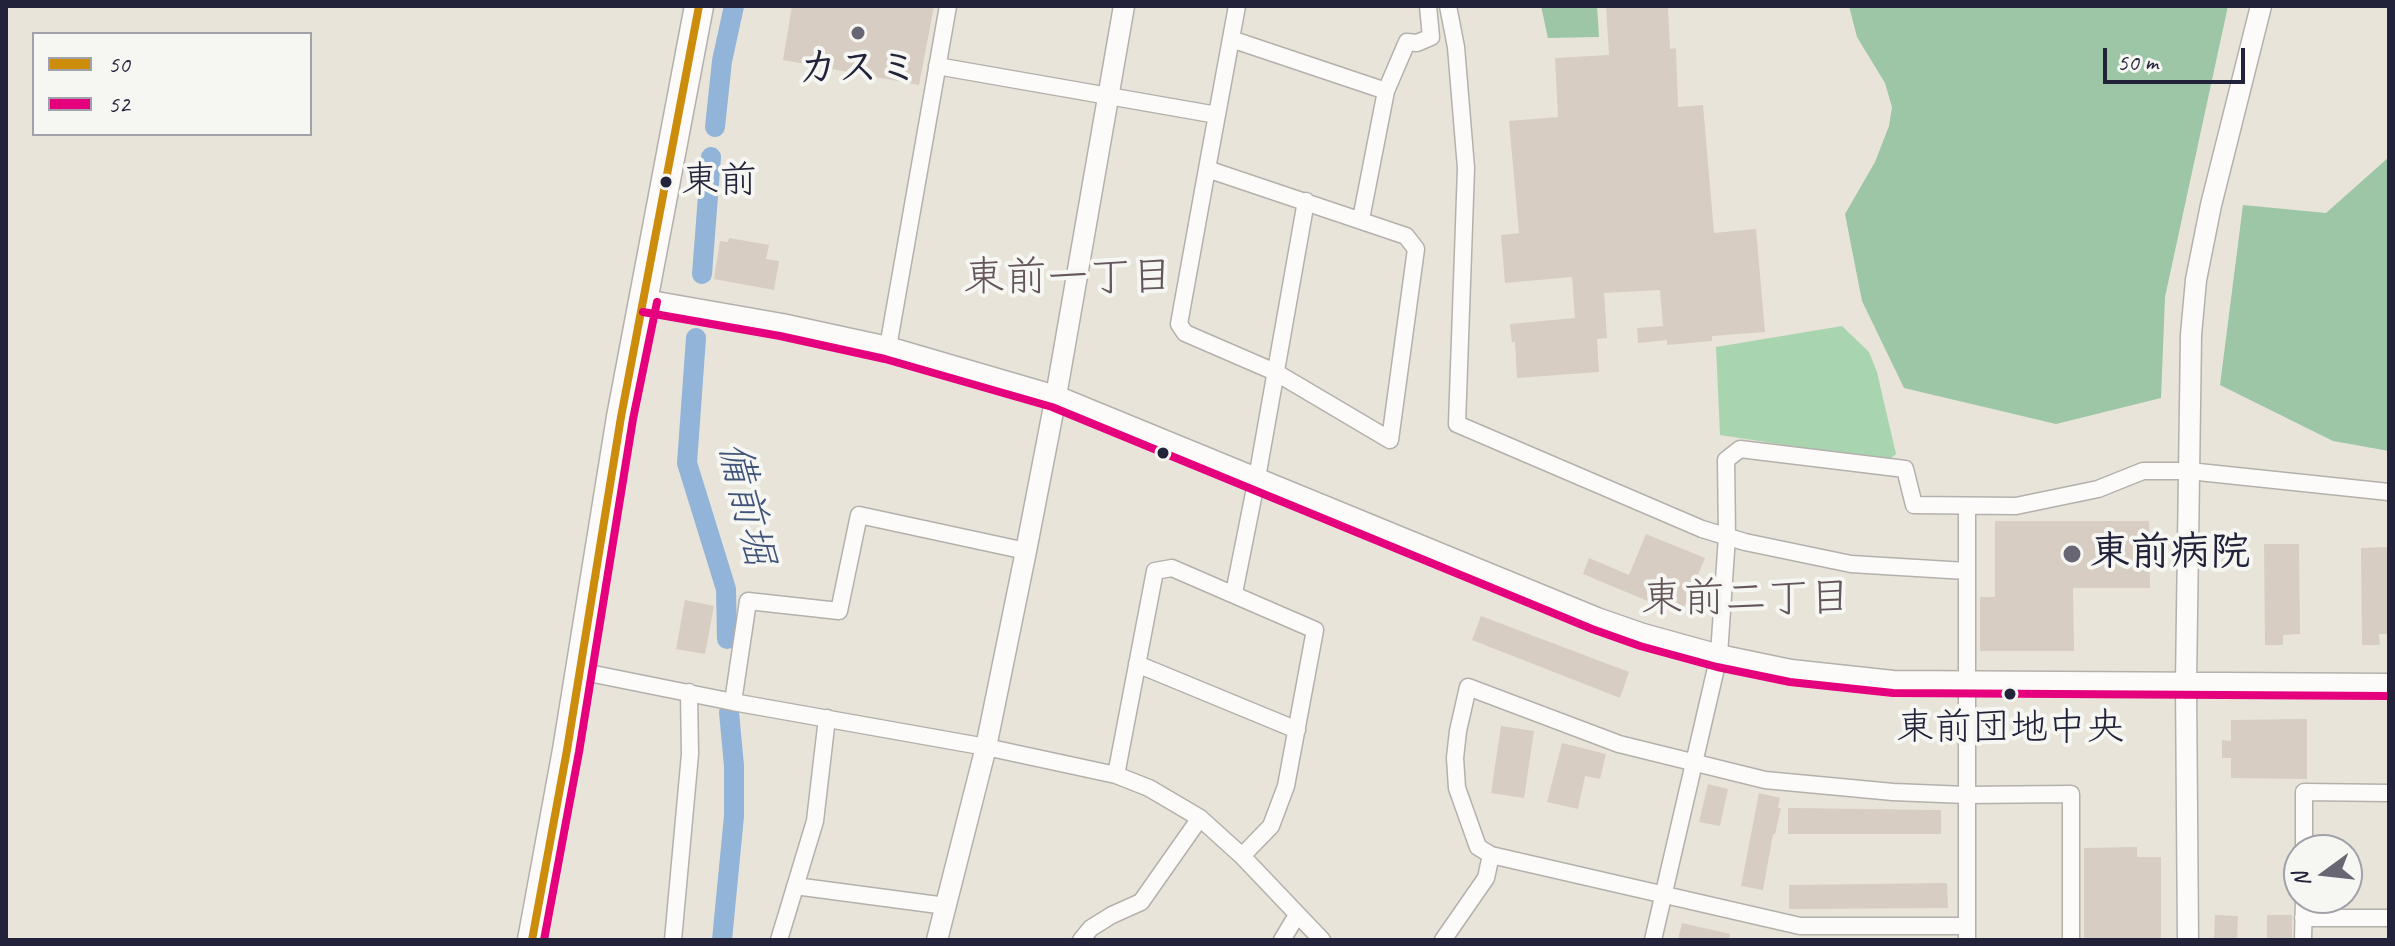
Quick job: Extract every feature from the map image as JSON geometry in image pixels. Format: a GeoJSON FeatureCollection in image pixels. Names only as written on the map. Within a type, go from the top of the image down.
{"type":"FeatureCollection","features":[{"type":"Feature","properties":{"kind":"highway"},"geometry":{"type":"LineString","coordinates":[[532,940],[621,417],[699,6]]}},
{"type":"Feature","properties":{"kind":"street"},"geometry":{"type":"LineString","coordinates":[[888,347],[948,6]]}},
{"type":"Feature","properties":{"kind":"street"},"geometry":{"type":"LineString","coordinates":[[937,940],[986,747],[1026,551],[1124,6]]}},
{"type":"Feature","properties":{"kind":"street"},"geometry":{"type":"LineString","coordinates":[[1207,169],[1406,236],[1416,249],[1390,440],[1275,372],[1185,333],[1179,324],[1207,169],[1237,6]]}},
{"type":"Feature","properties":{"kind":"street"},"geometry":{"type":"LineString","coordinates":[[1361,219],[1386,91],[1407,42],[1417,43],[1431,37],[1428,6]]}},
{"type":"Feature","properties":{"kind":"street"},"geometry":{"type":"LineString","coordinates":[[1448,6],[1456,47],[1466,168],[1457,424],[1702,529],[1745,542],[1851,564],[1966,571]]}},
{"type":"Feature","properties":{"kind":"street"},"geometry":{"type":"LineString","coordinates":[[2188,940],[2186,683],[2190,351],[2196,280],[2261,6]]}},
{"type":"Feature","properties":{"kind":"street"},"geometry":{"type":"LineString","coordinates":[[1231,39],[1386,91]]}},
{"type":"Feature","properties":{"kind":"street"},"geometry":{"type":"LineString","coordinates":[[937,66],[1217,115]]}},
{"type":"Feature","properties":{"kind":"street"},"geometry":{"type":"LineString","coordinates":[[1234,593],[1306,201]]}},
{"type":"Feature","properties":{"kind":"street"},"geometry":{"type":"LineString","coordinates":[[645,300],[782,324],[888,347],[1056,396],[1597,618],[1719,655],[1848,678],[1967,682],[2389,684]]}},
{"type":"Feature","properties":{"kind":"street"},"geometry":{"type":"LineString","coordinates":[[1653,940],[1719,655],[1727,536],[1726,460],[1740,449],[1905,469],[1914,505],[2016,506],[2098,489],[2143,471],[2189,471],[2389,492]]}},
{"type":"Feature","properties":{"kind":"street"},"geometry":{"type":"LineString","coordinates":[[1967,506],[1966,571],[1967,682],[1966,795],[1967,933],[1800,933],[1664,893],[1491,855],[1478,847],[1457,788],[1455,758],[1468,687],[1619,744],[1765,780],[1841,790],[1966,795],[2071,794],[2071,940]]}},
{"type":"Feature","properties":{"kind":"street"},"geometry":{"type":"LineString","coordinates":[[733,702],[748,601],[839,611],[859,515],[1026,551]]}},
{"type":"Feature","properties":{"kind":"street"},"geometry":{"type":"LineString","coordinates":[[1116,775],[1155,571],[1172,568],[1315,630],[1286,786],[1271,826],[1242,856]]}},
{"type":"Feature","properties":{"kind":"street"},"geometry":{"type":"LineString","coordinates":[[1137,664],[1297,730]]}},
{"type":"Feature","properties":{"kind":"street"},"geometry":{"type":"LineString","coordinates":[[579,671],[986,747],[1116,775],[1149,788],[1200,818],[1242,856],[1322,940]]}},
{"type":"Feature","properties":{"kind":"street"},"geometry":{"type":"LineString","coordinates":[[673,940],[690,754],[689,692]]}},
{"type":"Feature","properties":{"kind":"street"},"geometry":{"type":"LineString","coordinates":[[779,940],[815,821],[827,718]]}},
{"type":"Feature","properties":{"kind":"street"},"geometry":{"type":"LineString","coordinates":[[2304,834],[2304,792],[2389,793]]}},
{"type":"Feature","properties":{"kind":"street"},"geometry":{"type":"LineString","coordinates":[[1081,940],[1102,921],[1141,902],[1200,818]]}},
{"type":"Feature","properties":{"kind":"street"},"geometry":{"type":"LineString","coordinates":[[1443,940],[1486,878],[1491,855]]}},
{"type":"Feature","properties":{"kind":"street"},"geometry":{"type":"LineString","coordinates":[[795,886],[946,906]]}},
{"type":"Feature","properties":{"kind":"street"},"geometry":{"type":"LineString","coordinates":[[2303,914],[2303,940]]}},
{"type":"Feature","properties":{"kind":"street"},"geometry":{"type":"LineString","coordinates":[[1282,940],[1297,915]]}},
{"type":"Feature","properties":{"kind":"street"},"geometry":{"type":"LineString","coordinates":[[2303,918],[2389,918]]}},
{"type":"Feature","properties":{"kind":"green space"},"geometry":{"type":"Polygon","coordinates":[[[1541,6],[1597,6],[1599,37],[1548,38],[1541,6]]]}},
{"type":"Feature","properties":{"kind":"green space"},"geometry":{"type":"Polygon","coordinates":[[[1849,6],[2228,6],[2165,297],[2161,398],[2056,424],[1904,388],[1862,301],[1845,214],[1875,162],[1889,126],[1892,107],[1885,83],[1857,37],[1849,6]]]}},
{"type":"Feature","properties":{"kind":"green space"},"geometry":{"type":"Polygon","coordinates":[[[2389,157],[2389,451],[2333,441],[2220,385],[2243,205],[2326,213],[2389,157]]]}},
{"type":"Feature","properties":{"kind":"green space"},"geometry":{"type":"Polygon","coordinates":[[[1842,326],[1869,352],[1877,372],[1896,454],[1888,461],[1720,435],[1716,347],[1842,326]]]}},
{"type":"Feature","properties":{"kind":"building","name":"カスミ"},"geometry":{"type":"Polygon","coordinates":[[[792,6],[934,6],[919,85],[783,60],[792,6]]]}},
{"type":"Feature","properties":{"kind":"building"},"geometry":{"type":"Polygon","coordinates":[[[1606,6],[1668,8],[1670,49],[1676,48],[1678,107],[1703,105],[1714,233],[1756,229],[1765,332],[1712,336],[1712,341],[1667,345],[1667,340],[1638,343],[1637,328],[1663,326],[1660,290],[1604,293],[1607,338],[1597,339],[1599,372],[1517,378],[1515,342],[1512,343],[1510,324],[1575,318],[1572,277],[1505,283],[1501,235],[1519,233],[1509,121],[1558,117],[1555,58],[1609,55],[1606,6]]]}},
{"type":"Feature","properties":{"kind":"building"},"geometry":{"type":"Polygon","coordinates":[[[729,238],[769,245],[766,259],[779,261],[774,290],[714,279],[720,241],[728,242],[729,238]]]}},
{"type":"Feature","properties":{"kind":"building","name":"東前病院"},"geometry":{"type":"Polygon","coordinates":[[[1995,521],[2149,521],[2150,588],[2073,588],[2074,651],[1980,651],[1980,597],[1995,597],[1995,521]]]}},
{"type":"Feature","properties":{"kind":"building"},"geometry":{"type":"Polygon","coordinates":[[[1646,534],[1705,558],[1681,615],[1583,574],[1589,558],[1629,575],[1646,534]]]}},
{"type":"Feature","properties":{"kind":"building"},"geometry":{"type":"Polygon","coordinates":[[[2264,544],[2299,544],[2300,634],[2283,635],[2283,645],[2265,645],[2264,544]]]}},
{"type":"Feature","properties":{"kind":"building"},"geometry":{"type":"Polygon","coordinates":[[[2389,547],[2389,634],[2379,634],[2380,645],[2362,645],[2361,548],[2389,547]]]}},
{"type":"Feature","properties":{"kind":"building"},"geometry":{"type":"Polygon","coordinates":[[[685,600],[714,606],[705,654],[676,649],[685,600]]]}},
{"type":"Feature","properties":{"kind":"building"},"geometry":{"type":"Polygon","coordinates":[[[1481,616],[1629,672],[1620,698],[1472,640],[1481,616]]]}},
{"type":"Feature","properties":{"kind":"building"},"geometry":{"type":"Polygon","coordinates":[[[2307,719],[2307,779],[2231,778],[2231,758],[2222,758],[2222,740],[2231,741],[2231,720],[2307,719]]]}},
{"type":"Feature","properties":{"kind":"building"},"geometry":{"type":"Polygon","coordinates":[[[1501,726],[1534,731],[1524,798],[1491,793],[1501,726]]]}},
{"type":"Feature","properties":{"kind":"building"},"geometry":{"type":"Polygon","coordinates":[[[1562,743],[1606,754],[1600,779],[1585,776],[1578,809],[1547,802],[1562,743]]]}},
{"type":"Feature","properties":{"kind":"building"},"geometry":{"type":"Polygon","coordinates":[[[1708,784],[1728,789],[1720,826],[1699,822],[1708,784]]]}},
{"type":"Feature","properties":{"kind":"building"},"geometry":{"type":"Polygon","coordinates":[[[1759,793],[1780,798],[1778,808],[1781,808],[1763,890],[1741,886],[1759,793]]]}},
{"type":"Feature","properties":{"kind":"building"},"geometry":{"type":"Polygon","coordinates":[[[1788,808],[1941,810],[1941,834],[1788,834],[1788,808]]]}},
{"type":"Feature","properties":{"kind":"building"},"geometry":{"type":"Polygon","coordinates":[[[2137,847],[2137,857],[2161,857],[2161,940],[2084,940],[2084,848],[2137,847]]]}},
{"type":"Feature","properties":{"kind":"building"},"geometry":{"type":"Polygon","coordinates":[[[1947,883],[1948,908],[1789,909],[1789,885],[1947,883]]]}},
{"type":"Feature","properties":{"kind":"building"},"geometry":{"type":"Polygon","coordinates":[[[2215,915],[2238,916],[2237,940],[2214,940],[2215,915]]]}},
{"type":"Feature","properties":{"kind":"building"},"geometry":{"type":"Polygon","coordinates":[[[2267,915],[2292,915],[2292,940],[2267,940],[2267,915]]]}},
{"type":"Feature","properties":{"kind":"building"},"geometry":{"type":"Polygon","coordinates":[[[1682,923],[1730,934],[1729,940],[1678,940],[1682,923]]]}},
{"type":"Feature","properties":{"kind":"waterway","name":"備前堀"},"geometry":{"type":"LineString","coordinates":[[715,127],[722,61],[734,6]]}},
{"type":"Feature","properties":{"kind":"waterway","name":"備前堀"},"geometry":{"type":"LineString","coordinates":[[702,274],[711,157]]}},
{"type":"Feature","properties":{"kind":"waterway","name":"備前堀"},"geometry":{"type":"LineString","coordinates":[[696,338],[687,463],[726,589],[727,639]]}},
{"type":"Feature","properties":{"kind":"waterway","name":"備前堀"},"geometry":{"type":"LineString","coordinates":[[722,940],[734,816],[734,766],[729,712]]}},
{"type":"Feature","properties":{"kind":"transit line","name":"50"},"geometry":{"type":"LineString","coordinates":[[532,940],[567,750],[621,417],[699,6]]}},
{"type":"Feature","properties":{"kind":"transit line","name":"52"},"geometry":{"type":"LineString","coordinates":[[544,940],[579,752],[633,419],[657,302]]}},
{"type":"Feature","properties":{"kind":"transit line","name":"52"},"geometry":{"type":"LineString","coordinates":[[643,312],[780,336],[885,359],[1052,407],[1592,629],[1717,667],[1790,682],[1893,693],[2389,696]]}},
{"type":"Feature","properties":{"kind":"place","name":"カスミ"},"geometry":{"type":"Point","coordinates":[858,33]}},
{"type":"Feature","properties":{"kind":"place","name":"東前"},"geometry":{"type":"Point","coordinates":[666,182]}},
{"type":"Feature","properties":{"kind":"place","name":"東前病院"},"geometry":{"type":"Point","coordinates":[2072,554]}},
{"type":"Feature","properties":{"kind":"place","name":"東前団地中央"},"geometry":{"type":"Point","coordinates":[2010,694]}},
{"type":"Feature","properties":{"kind":"district","name":"東前一丁目"},"geometry":{"type":"Point","coordinates":[1068,279]}},
{"type":"Feature","properties":{"kind":"district","name":"東前二丁目"},"geometry":{"type":"Point","coordinates":[1746,600]}}]}
